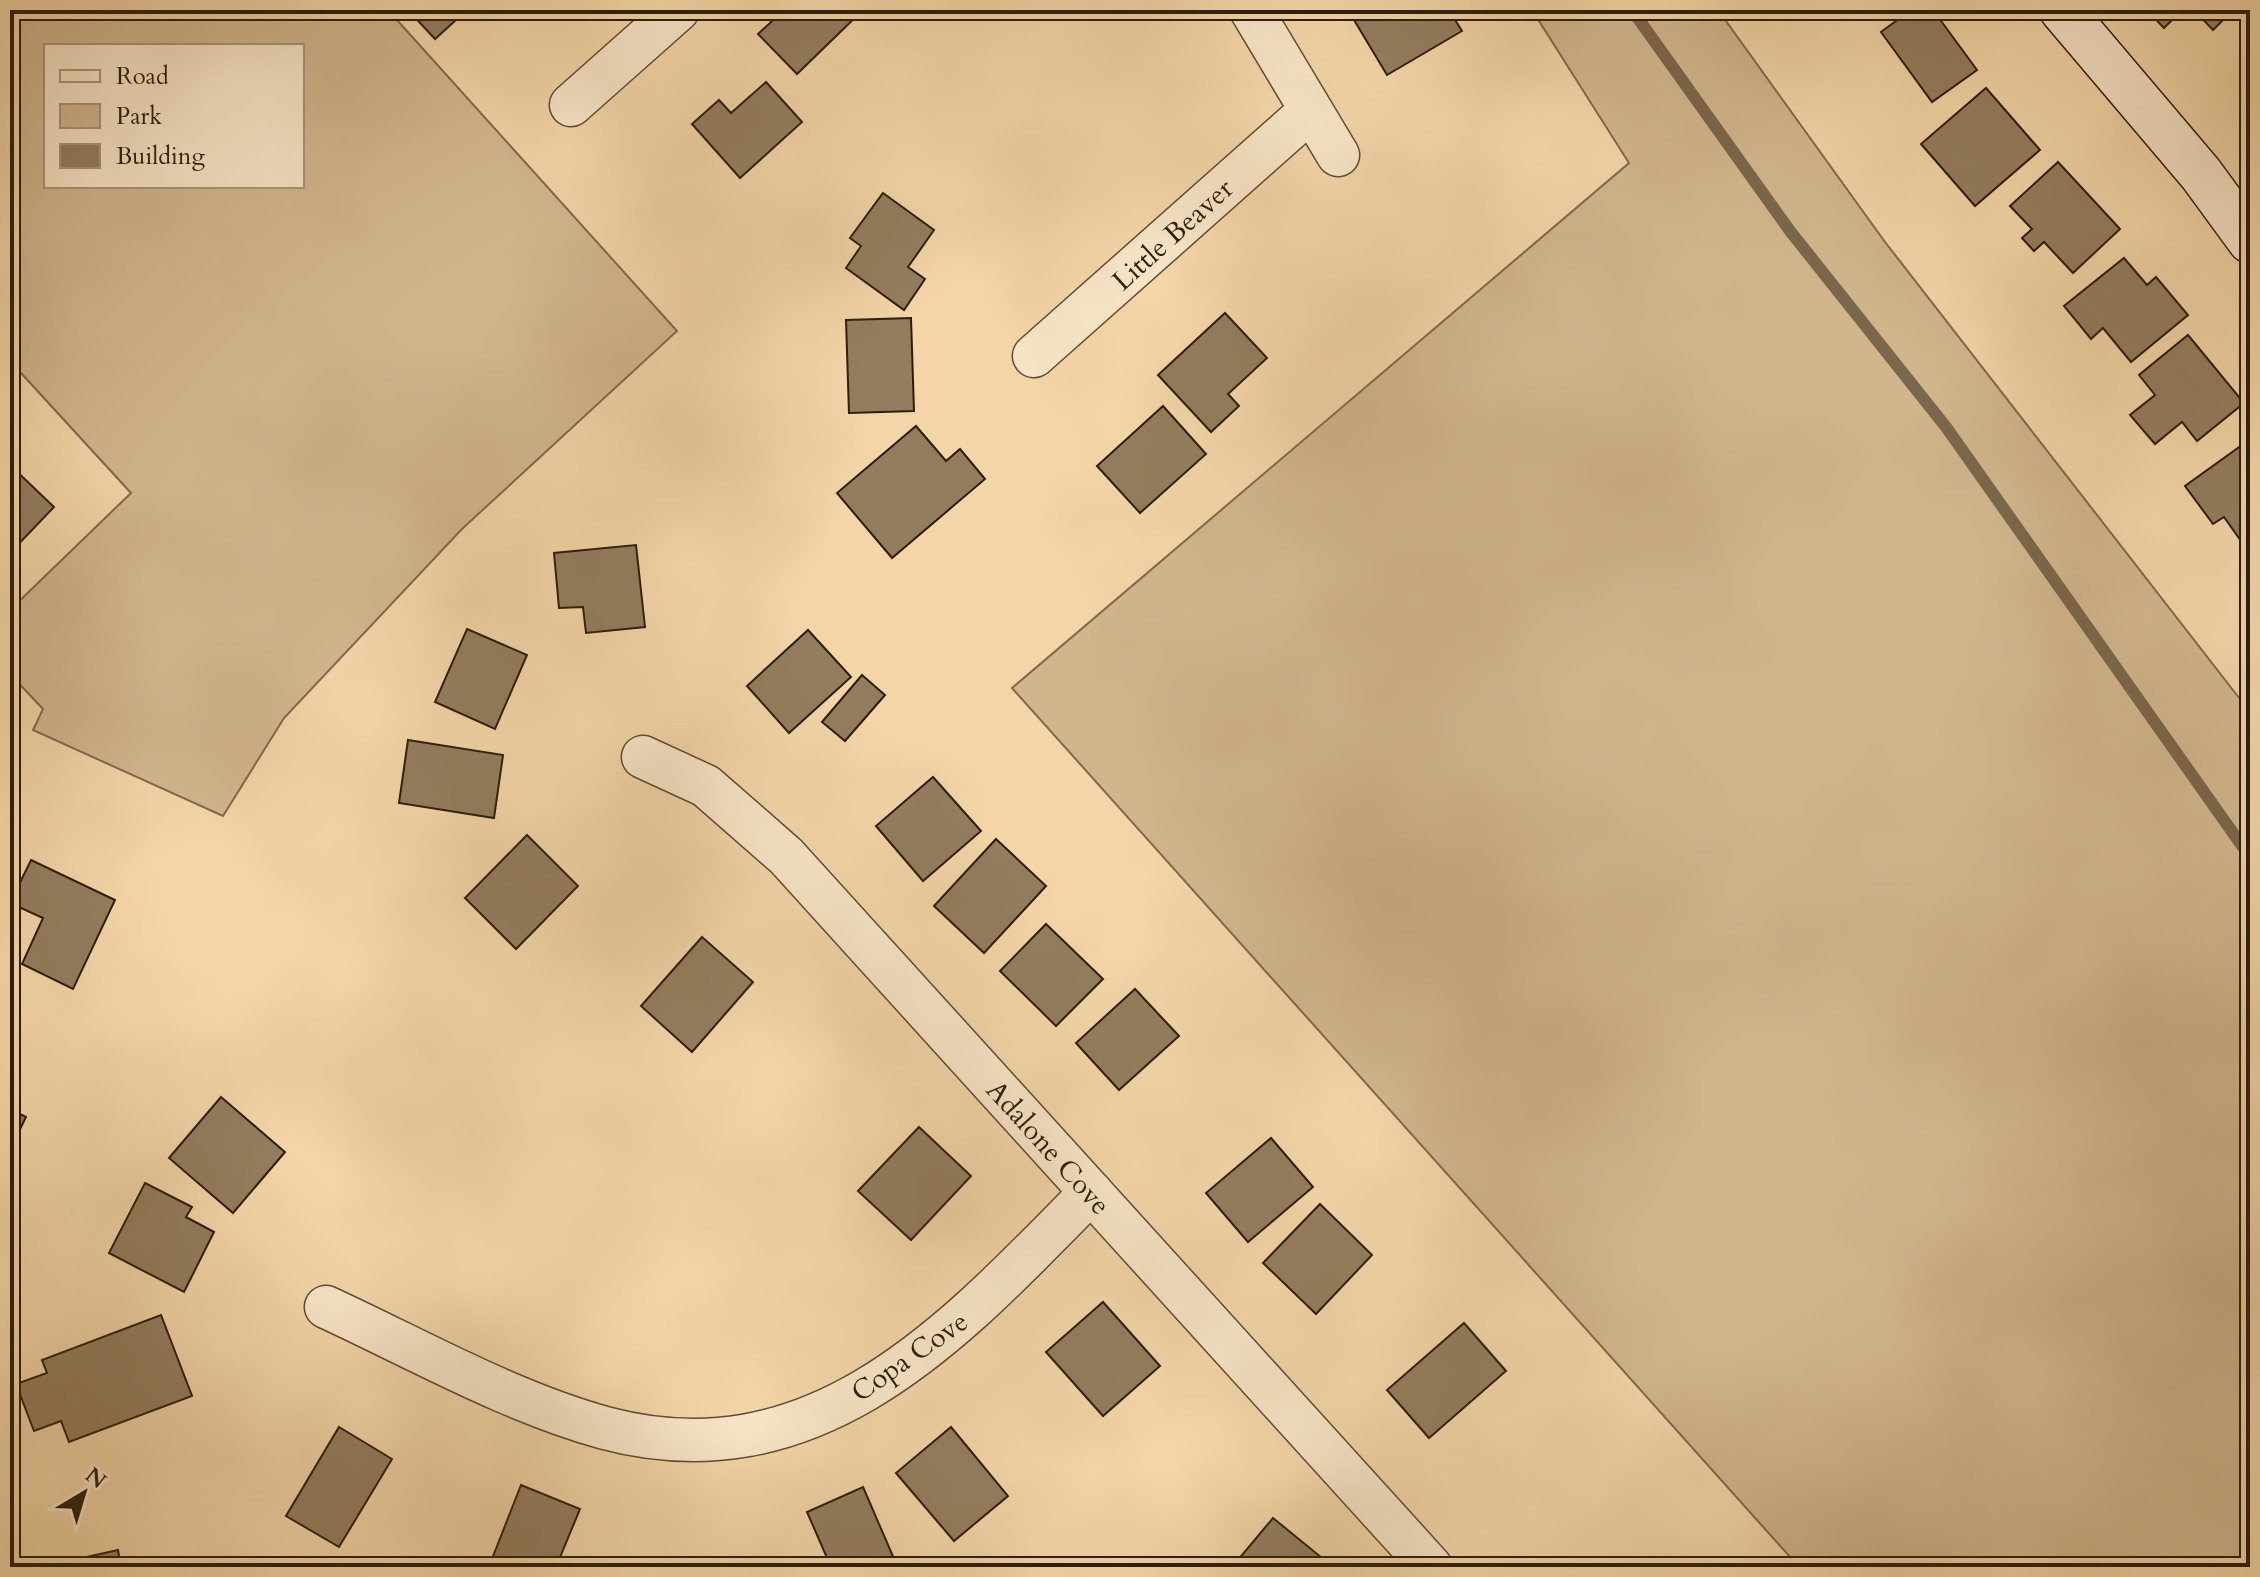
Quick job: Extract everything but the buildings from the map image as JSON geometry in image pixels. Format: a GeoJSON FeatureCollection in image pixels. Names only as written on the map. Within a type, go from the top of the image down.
{"type":"FeatureCollection","features":[{"type":"Feature","properties":{"kind":"street"},"geometry":{"type":"LineString","coordinates":[[571,105],[678,10]]}},
{"type":"Feature","properties":{"kind":"street"},"geometry":{"type":"LineString","coordinates":[[1251,10],[1338,155]]}},
{"type":"Feature","properties":{"kind":"street"},"geometry":{"type":"LineString","coordinates":[[2062,10],[2201,174],[2250,241]]}},
{"type":"Feature","properties":{"kind":"street","name":"Little Beaver"},"geometry":{"type":"LineString","coordinates":[[1034,356],[1310,111]]}},
{"type":"Feature","properties":{"kind":"street","name":"Adalone Cove"},"geometry":{"type":"LineString","coordinates":[[643,757],[706,786],[777,847],[1431,1567]]}},
{"type":"Feature","properties":{"kind":"street","name":"Copa Cove"},"geometry":{"type":"LineString","coordinates":[[326,1307],[543,1407],[605,1428],[680,1438],[755,1432],[792,1423],[842,1403],[916,1358],[966,1318],[1091,1192]]}},
{"type":"Feature","properties":{"kind":"green space"},"geometry":{"type":"Polygon","coordinates":[[[10,10],[388,10],[677,331],[462,529],[284,718],[223,816],[33,730],[43,709],[10,674],[10,610],[131,493],[10,361],[10,10]]]}},
{"type":"Feature","properties":{"kind":"green space"},"geometry":{"type":"Polygon","coordinates":[[[1532,10],[1718,10],[1885,242],[2250,712],[2250,1567],[1799,1567],[1012,688],[1629,163],[1532,10]]]}},
{"type":"Feature","properties":{"kind":"waterway"},"geometry":{"type":"LineString","coordinates":[[1632,10],[1790,231],[1946,427],[2250,857]]}}]}
